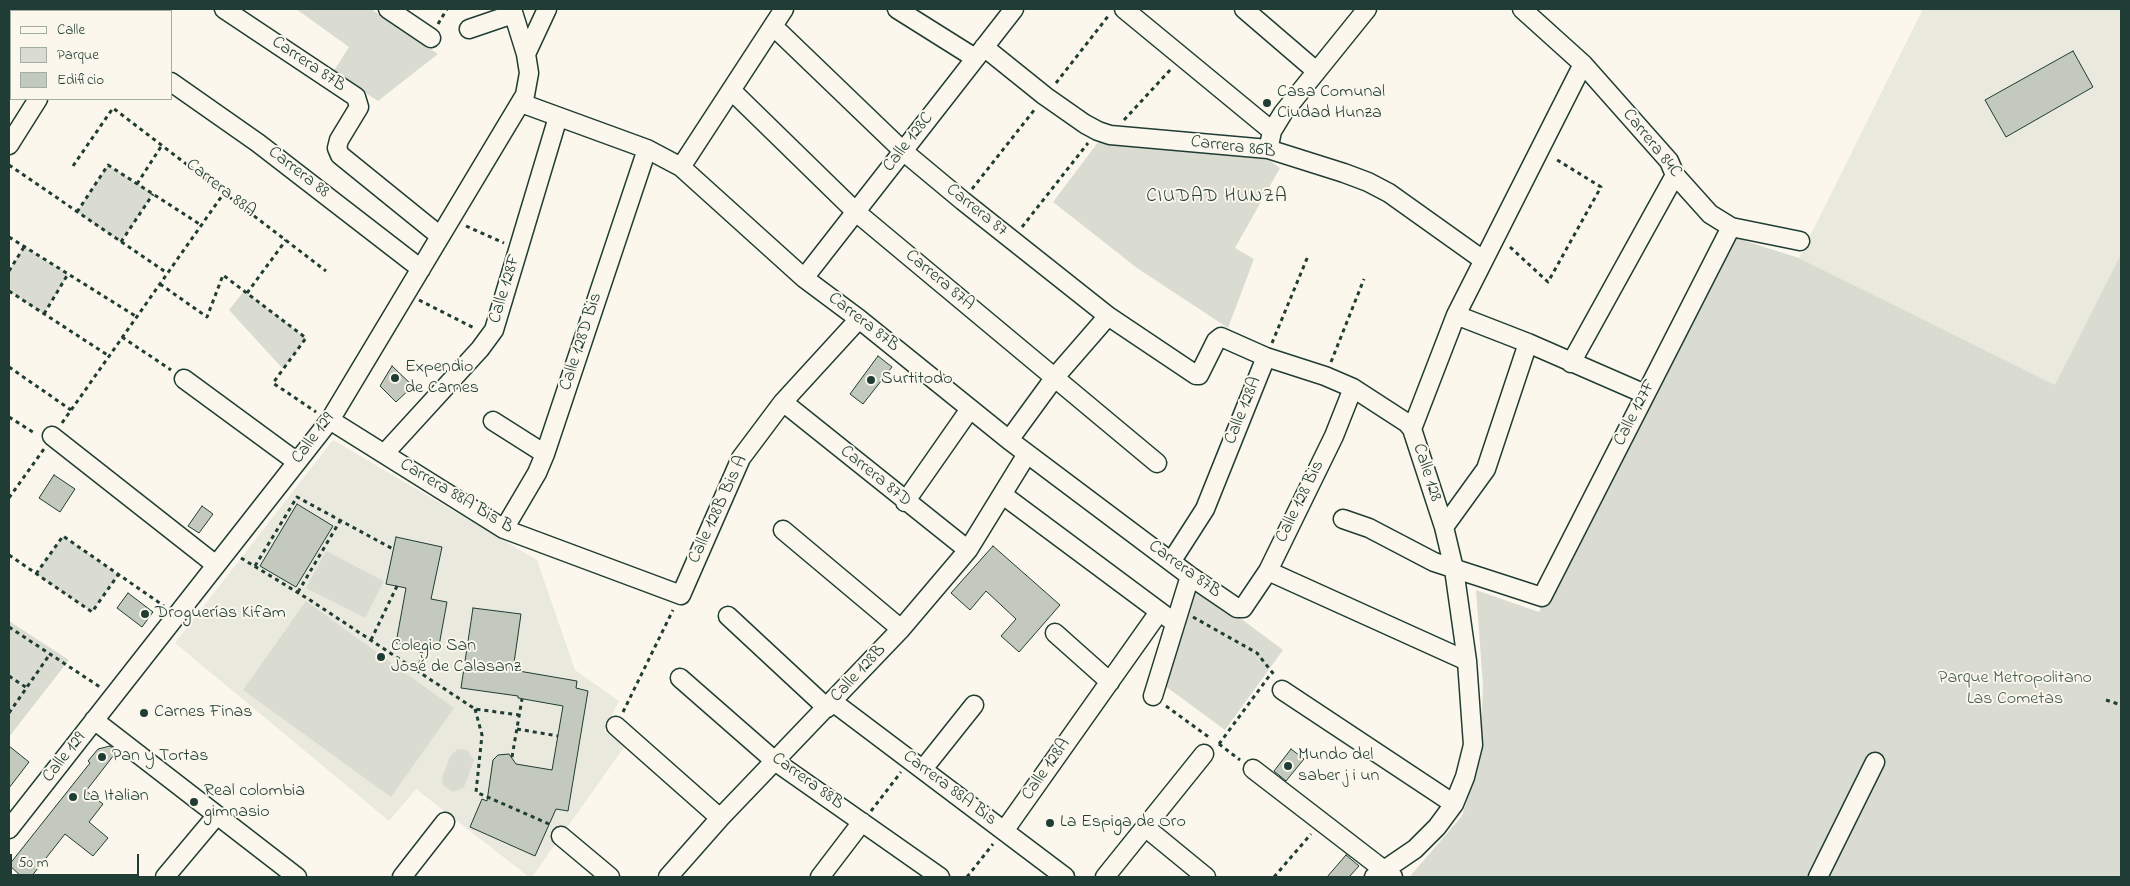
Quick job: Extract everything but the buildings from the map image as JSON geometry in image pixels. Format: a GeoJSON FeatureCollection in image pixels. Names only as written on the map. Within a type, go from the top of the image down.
{"type":"FeatureCollection","features":[{"type":"Feature","properties":{"kind":"street","name":"Carrera 87B"},"geometry":{"type":"LineString","coordinates":[[224,9],[356,97],[359,107],[339,140],[337,148],[340,155],[440,236]]}},
{"type":"Feature","properties":{"kind":"street"},"geometry":{"type":"LineString","coordinates":[[388,9],[431,38]]}},
{"type":"Feature","properties":{"kind":"street","name":"Calle 129"},"geometry":{"type":"LineString","coordinates":[[9,829],[330,420],[521,103],[528,84],[526,54],[546,9]]}},
{"type":"Feature","properties":{"kind":"street"},"geometry":{"type":"LineString","coordinates":[[681,167],[784,9]]}},
{"type":"Feature","properties":{"kind":"street","name":"Carrera 86B"},"geometry":{"type":"LineString","coordinates":[[897,9],[980,52],[1104,133],[1268,149],[1368,182],[1389,193],[1483,260]]}},
{"type":"Feature","properties":{"kind":"street","name":"Calle 128C"},"geometry":{"type":"LineString","coordinates":[[804,278],[1014,9]]}},
{"type":"Feature","properties":{"kind":"street"},"geometry":{"type":"LineString","coordinates":[[1124,9],[1181,58],[1272,131]]}},
{"type":"Feature","properties":{"kind":"street"},"geometry":{"type":"LineString","coordinates":[[1244,9],[1315,70]]}},
{"type":"Feature","properties":{"kind":"street","name":"Carrera 84C"},"geometry":{"type":"LineString","coordinates":[[1522,9],[1583,64],[1669,161],[1675,175],[1710,214],[1731,227],[1800,241]]}},
{"type":"Feature","properties":{"kind":"street"},"geometry":{"type":"LineString","coordinates":[[1268,149],[1272,131],[1283,113],[1364,10]]}},
{"type":"Feature","properties":{"kind":"street"},"geometry":{"type":"LineString","coordinates":[[469,29],[513,11],[526,54]]}},
{"type":"Feature","properties":{"kind":"street","name":"Carrera 87"},"geometry":{"type":"LineString","coordinates":[[772,26],[903,151],[1108,316],[1196,375],[1199,375],[1216,341],[1221,337],[1266,358]]}},
{"type":"Feature","properties":{"kind":"street","name":"Calle 128"},"geometry":{"type":"LineString","coordinates":[[1383,875],[1415,849],[1437,827],[1454,804],[1466,777],[1473,744],[1467,662],[1454,569],[1444,527],[1412,429],[1456,315],[1583,64]]}},
{"type":"Feature","properties":{"kind":"street","name":"Carrera 88"},"geometry":{"type":"LineString","coordinates":[[172,83],[258,142],[421,269]]}},
{"type":"Feature","properties":{"kind":"street","name":"Carrera 87A"},"geometry":{"type":"LineString","coordinates":[[731,90],[856,212],[1157,463]]}},
{"type":"Feature","properties":{"kind":"street"},"geometry":{"type":"LineString","coordinates":[[9,145],[37,100]]}},
{"type":"Feature","properties":{"kind":"street","name":"Carrera 87B"},"geometry":{"type":"LineString","coordinates":[[521,103],[647,149],[681,167],[804,278],[859,319],[1027,454],[1170,562],[1239,608]]}},
{"type":"Feature","properties":{"kind":"street","name":"Calle 128F"},"geometry":{"type":"LineString","coordinates":[[384,454],[490,336],[497,323],[558,117]]}},
{"type":"Feature","properties":{"kind":"street","name":"Calle 128D Bis"},"geometry":{"type":"LineString","coordinates":[[504,529],[537,473],[545,454],[647,149]]}},
{"type":"Feature","properties":{"kind":"street"},"geometry":{"type":"LineString","coordinates":[[1571,363],[1675,175]]}},
{"type":"Feature","properties":{"kind":"street","name":"Calle 127F"},"geometry":{"type":"LineString","coordinates":[[1454,569],[1541,597],[1544,595],[1731,227]]}},
{"type":"Feature","properties":{"kind":"street"},"geometry":{"type":"LineString","coordinates":[[1456,315],[1528,343],[1645,394]]}},
{"type":"Feature","properties":{"kind":"street"},"geometry":{"type":"LineString","coordinates":[[1009,440],[1055,377],[1108,316]]}},
{"type":"Feature","properties":{"kind":"street","name":"Calle 128B Bis A"},"geometry":{"type":"LineString","coordinates":[[681,595],[741,458],[783,402],[859,319]]}},
{"type":"Feature","properties":{"kind":"street"},"geometry":{"type":"LineString","coordinates":[[1444,527],[1486,469],[1528,343]]}},
{"type":"Feature","properties":{"kind":"street"},"geometry":{"type":"LineString","coordinates":[[1266,358],[1325,376],[1353,388],[1407,423],[1412,429]]}},
{"type":"Feature","properties":{"kind":"street","name":"Calle 128A"},"geometry":{"type":"LineString","coordinates":[[1170,562],[1205,509],[1266,358]]}},
{"type":"Feature","properties":{"kind":"street"},"geometry":{"type":"LineString","coordinates":[[184,379],[296,462]]}},
{"type":"Feature","properties":{"kind":"street","name":"Calle 128 Bis"},"geometry":{"type":"LineString","coordinates":[[1239,608],[1243,608],[1268,571],[1334,436],[1353,388]]}},
{"type":"Feature","properties":{"kind":"street","name":"Carrera 87D"},"geometry":{"type":"LineString","coordinates":[[783,402],[905,502],[968,550]]}},
{"type":"Feature","properties":{"kind":"street"},"geometry":{"type":"LineString","coordinates":[[905,502],[970,409]]}},
{"type":"Feature","properties":{"kind":"street","name":"Carrera 88A Bis B"},"geometry":{"type":"LineString","coordinates":[[330,420],[504,529],[681,595]]}},
{"type":"Feature","properties":{"kind":"street"},"geometry":{"type":"LineString","coordinates":[[494,421],[545,454]]}},
{"type":"Feature","properties":{"kind":"street"},"geometry":{"type":"LineString","coordinates":[[50,439],[216,565]]}},
{"type":"Feature","properties":{"kind":"street","name":"Calle 128B"},"geometry":{"type":"LineString","coordinates":[[668,877],[720,818],[776,762],[901,629],[968,550],[1027,454]]}},
{"type":"Feature","properties":{"kind":"street"},"geometry":{"type":"LineString","coordinates":[[1003,495],[1159,612],[1178,616]]}},
{"type":"Feature","properties":{"kind":"street"},"geometry":{"type":"LineString","coordinates":[[1343,519],[1369,528],[1434,562],[1454,569]]}},
{"type":"Feature","properties":{"kind":"street"},"geometry":{"type":"LineString","coordinates":[[783,530],[901,629]]}},
{"type":"Feature","properties":{"kind":"street"},"geometry":{"type":"LineString","coordinates":[[1268,571],[1467,662]]}},
{"type":"Feature","properties":{"kind":"street"},"geometry":{"type":"LineString","coordinates":[[1153,696],[1190,576]]}},
{"type":"Feature","properties":{"kind":"street","name":"Calle 128A"},"geometry":{"type":"LineString","coordinates":[[1004,831],[1159,612]]}},
{"type":"Feature","properties":{"kind":"street","name":"Carrera 88A Bis"},"geometry":{"type":"LineString","coordinates":[[728,616],[830,705],[916,764],[1066,877]]}},
{"type":"Feature","properties":{"kind":"street"},"geometry":{"type":"LineString","coordinates":[[1055,634],[1110,682]]}},
{"type":"Feature","properties":{"kind":"street","name":"Carrera 88B"},"geometry":{"type":"LineString","coordinates":[[680,678],[776,762],[940,877]]}},
{"type":"Feature","properties":{"kind":"street"},"geometry":{"type":"LineString","coordinates":[[1282,690],[1454,804]]}},
{"type":"Feature","properties":{"kind":"street"},"geometry":{"type":"LineString","coordinates":[[916,764],[974,705]]}},
{"type":"Feature","properties":{"kind":"street"},"geometry":{"type":"LineString","coordinates":[[94,720],[297,877]]}},
{"type":"Feature","properties":{"kind":"street"},"geometry":{"type":"LineString","coordinates":[[616,726],[720,818]]}},
{"type":"Feature","properties":{"kind":"street"},"geometry":{"type":"LineString","coordinates":[[1105,877],[1204,754]]}},
{"type":"Feature","properties":{"kind":"street"},"geometry":{"type":"LineString","coordinates":[[1818,877],[1875,762]]}},
{"type":"Feature","properties":{"kind":"street"},"geometry":{"type":"LineString","coordinates":[[1253,769],[1321,822],[1383,875]]}},
{"type":"Feature","properties":{"kind":"street"},"geometry":{"type":"LineString","coordinates":[[165,877],[217,815]]}},
{"type":"Feature","properties":{"kind":"street"},"geometry":{"type":"LineString","coordinates":[[402,877],[444,822]]}},
{"type":"Feature","properties":{"kind":"street"},"geometry":{"type":"LineString","coordinates":[[820,877],[862,822]]}},
{"type":"Feature","properties":{"kind":"street"},"geometry":{"type":"LineString","coordinates":[[1144,827],[1206,877]]}},
{"type":"Feature","properties":{"kind":"street"},"geometry":{"type":"LineString","coordinates":[[555,830],[610,877]]}},
{"type":"Feature","properties":{"kind":"path"},"geometry":{"type":"LineString","coordinates":[[1012,240],[1104,133],[1181,58]]}},
{"type":"Feature","properties":{"kind":"path","name":"Carrera 88A"},"geometry":{"type":"LineString","coordinates":[[74,166],[113,108],[326,272]]}},
{"type":"Feature","properties":{"kind":"path"},"geometry":{"type":"LineString","coordinates":[[137,184],[162,145]]}},
{"type":"Feature","properties":{"kind":"path"},"geometry":{"type":"LineString","coordinates":[[1496,235],[1548,282],[1601,187],[1541,150]]}},
{"type":"Feature","properties":{"kind":"path"},"geometry":{"type":"LineString","coordinates":[[9,164],[167,273]]}},
{"type":"Feature","properties":{"kind":"path"},"geometry":{"type":"LineString","coordinates":[[77,212],[108,165],[201,225]]}},
{"type":"Feature","properties":{"kind":"path"},"geometry":{"type":"LineString","coordinates":[[9,498],[224,193]]}},
{"type":"Feature","properties":{"kind":"path"},"geometry":{"type":"LineString","coordinates":[[121,242],[153,194]]}},
{"type":"Feature","properties":{"kind":"path"},"geometry":{"type":"LineString","coordinates":[[450,219],[518,250]]}},
{"type":"Feature","properties":{"kind":"path"},"geometry":{"type":"LineString","coordinates":[[9,237],[137,317]]}},
{"type":"Feature","properties":{"kind":"path"},"geometry":{"type":"LineString","coordinates":[[247,293],[286,240]]}},
{"type":"Feature","properties":{"kind":"path"},"geometry":{"type":"LineString","coordinates":[[9,270],[24,247]]}},
{"type":"Feature","properties":{"kind":"path","name":"Calle 128A"},"geometry":{"type":"LineString","coordinates":[[1266,358],[1308,256]]}},
{"type":"Feature","properties":{"kind":"path"},"geometry":{"type":"LineString","coordinates":[[44,314],[68,274]]}},
{"type":"Feature","properties":{"kind":"path"},"geometry":{"type":"LineString","coordinates":[[160,284],[207,317],[223,275],[306,338],[272,383],[330,420]]}},
{"type":"Feature","properties":{"kind":"path"},"geometry":{"type":"LineString","coordinates":[[1325,376],[1364,279]]}},
{"type":"Feature","properties":{"kind":"path"},"geometry":{"type":"LineString","coordinates":[[9,291],[109,356]]}},
{"type":"Feature","properties":{"kind":"path"},"geometry":{"type":"LineString","coordinates":[[406,293],[490,336]]}},
{"type":"Feature","properties":{"kind":"path"},"geometry":{"type":"LineString","coordinates":[[122,337],[184,379]]}},
{"type":"Feature","properties":{"kind":"path"},"geometry":{"type":"LineString","coordinates":[[9,374],[10,368],[71,410]]}},
{"type":"Feature","properties":{"kind":"path"},"geometry":{"type":"LineString","coordinates":[[9,417],[50,439]]}},
{"type":"Feature","properties":{"kind":"path"},"geometry":{"type":"LineString","coordinates":[[255,566],[297,498],[393,549]]}},
{"type":"Feature","properties":{"kind":"path"},"geometry":{"type":"LineString","coordinates":[[298,592],[340,520]]}},
{"type":"Feature","properties":{"kind":"path"},"geometry":{"type":"LineString","coordinates":[[36,574],[63,536],[176,615]]}},
{"type":"Feature","properties":{"kind":"path"},"geometry":{"type":"LineString","coordinates":[[228,550],[298,592],[475,709],[520,715]]}},
{"type":"Feature","properties":{"kind":"path"},"geometry":{"type":"LineString","coordinates":[[9,555],[92,612],[118,575]]}},
{"type":"Feature","properties":{"kind":"path"},"geometry":{"type":"LineString","coordinates":[[371,640],[397,586]]}},
{"type":"Feature","properties":{"kind":"path"},"geometry":{"type":"LineString","coordinates":[[616,726],[681,595]]}},
{"type":"Feature","properties":{"kind":"path"},"geometry":{"type":"LineString","coordinates":[[1178,616],[1258,653],[1273,671],[1218,744]]}},
{"type":"Feature","properties":{"kind":"path"},"geometry":{"type":"LineString","coordinates":[[9,627],[113,696]]}},
{"type":"Feature","properties":{"kind":"path"},"geometry":{"type":"LineString","coordinates":[[419,672],[422,648]]}},
{"type":"Feature","properties":{"kind":"path"},"geometry":{"type":"LineString","coordinates":[[9,714],[50,654]]}},
{"type":"Feature","properties":{"kind":"path"},"geometry":{"type":"LineString","coordinates":[[9,676],[27,688]]}},
{"type":"Feature","properties":{"kind":"path"},"geometry":{"type":"LineString","coordinates":[[1153,696],[1253,769]]}},
{"type":"Feature","properties":{"kind":"path"},"geometry":{"type":"LineString","coordinates":[[512,757],[522,699]]}},
{"type":"Feature","properties":{"kind":"path"},"geometry":{"type":"LineString","coordinates":[[2106,700],[2121,705]]}},
{"type":"Feature","properties":{"kind":"path"},"geometry":{"type":"LineString","coordinates":[[475,709],[482,735],[476,792],[555,830]]}},
{"type":"Feature","properties":{"kind":"path"},"geometry":{"type":"LineString","coordinates":[[517,730],[558,736]]}},
{"type":"Feature","properties":{"kind":"path"},"geometry":{"type":"LineString","coordinates":[[862,822],[916,764]]}},
{"type":"Feature","properties":{"kind":"path"},"geometry":{"type":"LineString","coordinates":[[1274,877],[1321,822]]}},
{"type":"Feature","properties":{"kind":"path"},"geometry":{"type":"LineString","coordinates":[[968,877],[1004,831]]}},
{"type":"Feature","properties":{"kind":"shaded area"},"geometry":{"type":"Polygon","coordinates":[[[1923,9],[2121,9],[2121,254],[2056,386],[1799,258],[1923,9]]]}},
{"type":"Feature","properties":{"kind":"shaded area","name":"Colegio San José de Calasanz"},"geometry":{"type":"Polygon","coordinates":[[[333,440],[537,560],[575,670],[619,701],[604,731],[625,746],[532,877],[529,877],[416,789],[389,821],[175,643],[333,440]]]}},
{"type":"Feature","properties":{"kind":"green space"},"geometry":{"type":"Polygon","coordinates":[[[296,9],[371,9],[438,54],[378,101],[333,72],[349,47],[296,9]]]}},
{"type":"Feature","properties":{"kind":"green space"},"geometry":{"type":"Polygon","coordinates":[[[1099,141],[1265,157],[1280,168],[1235,248],[1254,259],[1228,328],[1137,268],[1053,202],[1099,141]]]}},
{"type":"Feature","properties":{"kind":"green space"},"geometry":{"type":"Polygon","coordinates":[[[108,165],[153,194],[121,242],[77,212],[108,165]]]}},
{"type":"Feature","properties":{"kind":"green space","name":"Parque Metropolitano Las Cometas"},"geometry":{"type":"Polygon","coordinates":[[[1723,234],[1799,258],[2055,385],[2121,254],[2121,877],[1414,877],[1411,875],[1462,816],[1480,758],[1483,686],[1476,590],[1539,612],[1723,234]]]}},
{"type":"Feature","properties":{"kind":"green space"},"geometry":{"type":"Polygon","coordinates":[[[24,247],[68,274],[44,314],[9,291],[9,271],[24,247]]]}},
{"type":"Feature","properties":{"kind":"green space"},"geometry":{"type":"Polygon","coordinates":[[[244,291],[306,338],[283,369],[229,310],[244,291]]]}},
{"type":"Feature","properties":{"kind":"green space"},"geometry":{"type":"Polygon","coordinates":[[[63,536],[118,575],[92,612],[36,574],[63,536]]]}},
{"type":"Feature","properties":{"kind":"green space"},"geometry":{"type":"Polygon","coordinates":[[[326,551],[384,581],[365,618],[306,588],[326,551]]]}},
{"type":"Feature","properties":{"kind":"green space"},"geometry":{"type":"Polygon","coordinates":[[[1193,583],[1283,650],[1225,730],[1161,683],[1193,583]]]}},
{"type":"Feature","properties":{"kind":"green space"},"geometry":{"type":"Polygon","coordinates":[[[306,601],[454,708],[391,797],[243,690],[306,601]]]}},
{"type":"Feature","properties":{"kind":"green space"},"geometry":{"type":"Polygon","coordinates":[[[9,621],[69,660],[9,737],[9,621]]]}},
{"type":"Feature","properties":{"kind":"green space"},"geometry":{"type":"Polygon","coordinates":[[[458,749],[467,750],[474,760],[464,787],[453,792],[443,785],[442,777],[451,755],[458,749]]]}},
{"type":"Feature","properties":{"kind":"place","name":"Casa Comunal Ciudad Hunza"},"geometry":{"type":"Point","coordinates":[1267,103]}},
{"type":"Feature","properties":{"kind":"place","name":"Expendio de Carnes"},"geometry":{"type":"Point","coordinates":[395,378]}},
{"type":"Feature","properties":{"kind":"place","name":"Surtitodo"},"geometry":{"type":"Point","coordinates":[871,380]}},
{"type":"Feature","properties":{"kind":"place","name":"Droguerías Kifam"},"geometry":{"type":"Point","coordinates":[145,614]}},
{"type":"Feature","properties":{"kind":"place","name":"Colegio San José de Calasanz"},"geometry":{"type":"Point","coordinates":[381,657]}},
{"type":"Feature","properties":{"kind":"place","name":"Carnes Finas"},"geometry":{"type":"Point","coordinates":[144,713]}},
{"type":"Feature","properties":{"kind":"place","name":"Pan y Tortas"},"geometry":{"type":"Point","coordinates":[102,757]}},
{"type":"Feature","properties":{"kind":"place","name":"Mundo del saber j i un"},"geometry":{"type":"Point","coordinates":[1288,766]}},
{"type":"Feature","properties":{"kind":"place","name":"La Italian"},"geometry":{"type":"Point","coordinates":[73,797]}},
{"type":"Feature","properties":{"kind":"place","name":"Real colombia gimnasio"},"geometry":{"type":"Point","coordinates":[194,802]}},
{"type":"Feature","properties":{"kind":"place","name":"La Espiga de Oro"},"geometry":{"type":"Point","coordinates":[1050,823]}},
{"type":"Feature","properties":{"kind":"district","name":"CIUDAD HUNZA"},"geometry":{"type":"Point","coordinates":[1217,198]}}]}
